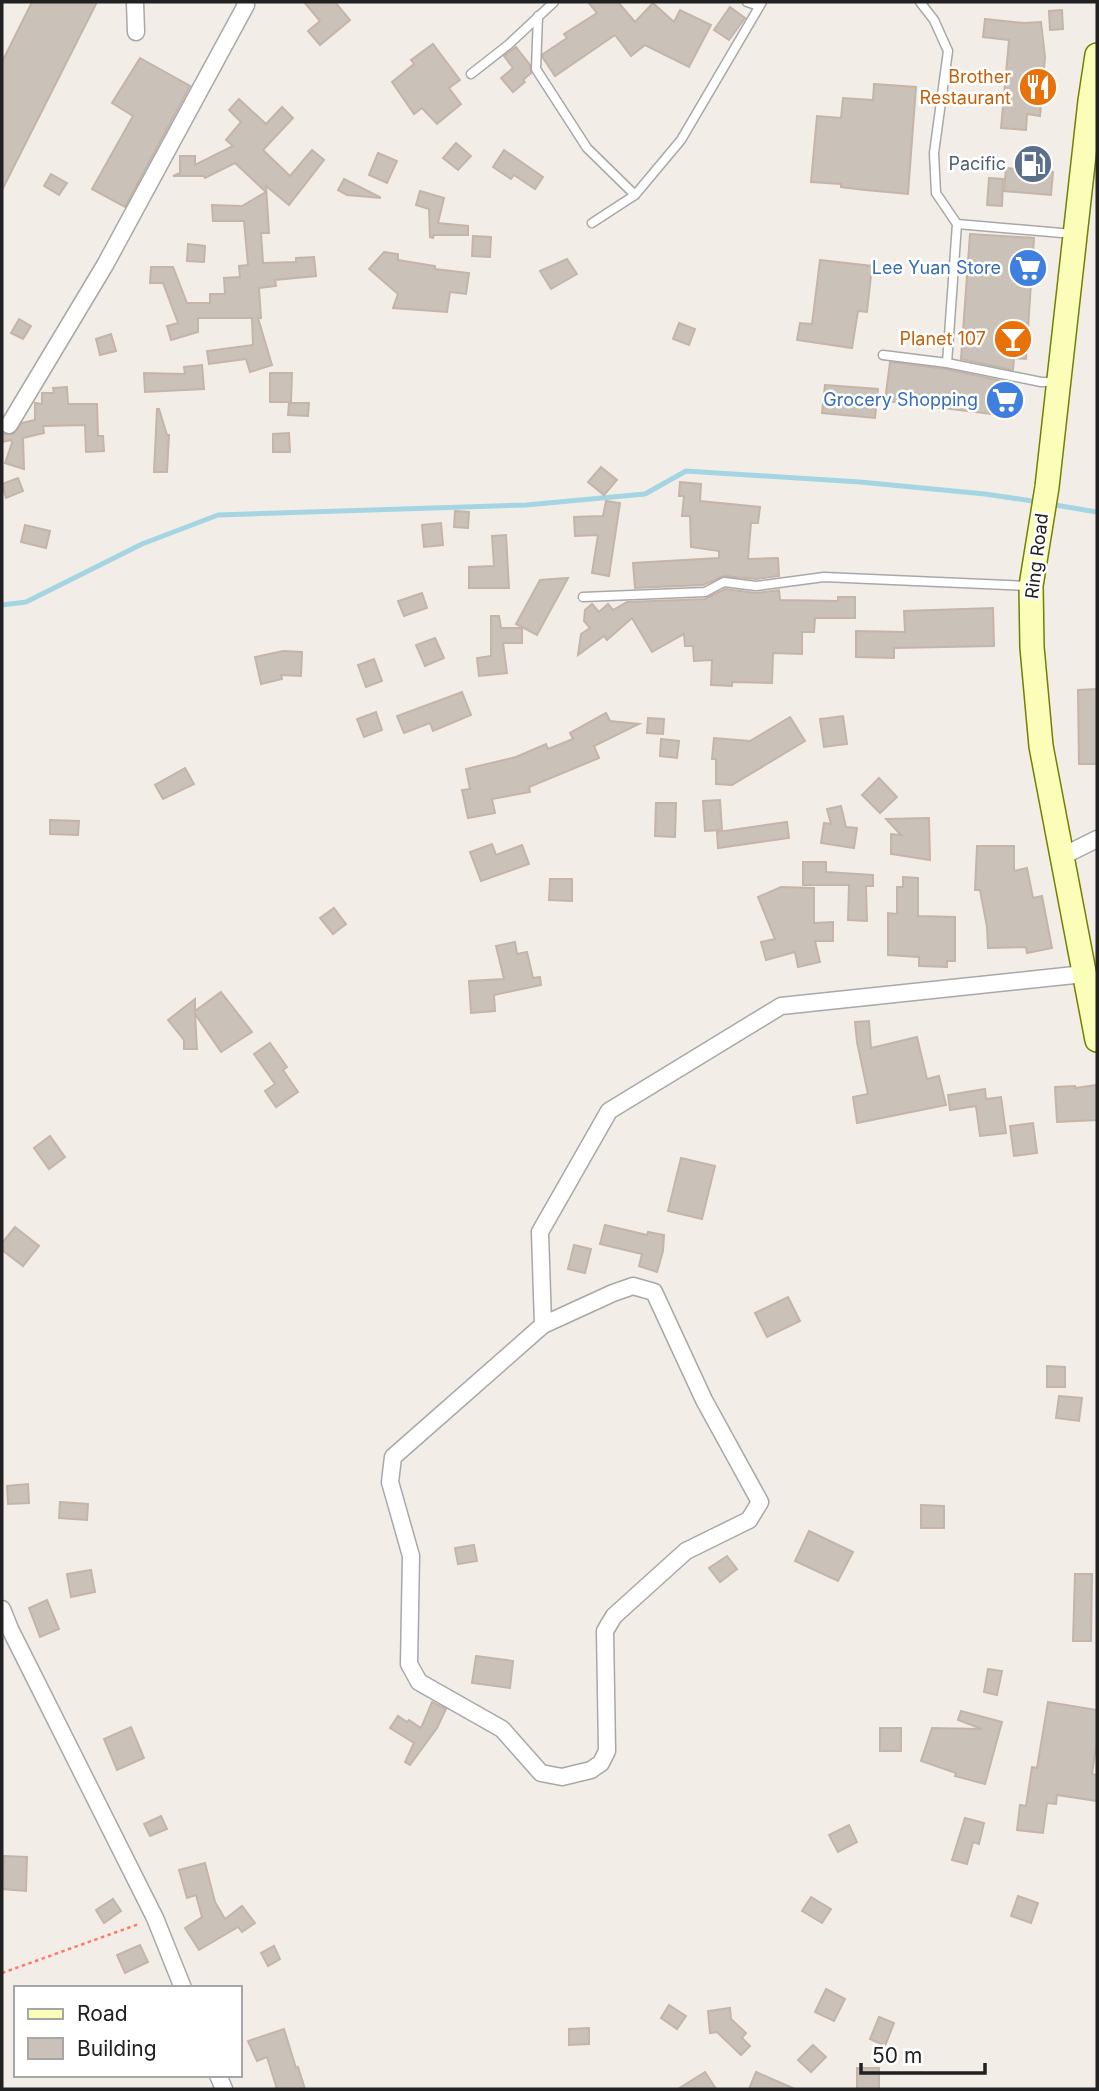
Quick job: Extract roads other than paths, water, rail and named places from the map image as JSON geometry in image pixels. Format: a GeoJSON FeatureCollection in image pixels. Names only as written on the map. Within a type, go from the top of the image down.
{"type":"FeatureCollection","features":[{"type":"Feature","properties":{"kind":"main road","name":"Ring Road"},"geometry":{"type":"LineString","coordinates":[[1097,64],[1090,101],[1088,186],[1076,234],[1047,487],[1031,586],[1032,647],[1041,746],[1097,1040]]}},
{"type":"Feature","properties":{"kind":"street"},"geometry":{"type":"LineString","coordinates":[[135,2],[136,32]]}},
{"type":"Feature","properties":{"kind":"street"},"geometry":{"type":"LineString","coordinates":[[9,425],[105,265],[246,5],[245,2]]}},
{"type":"Feature","properties":{"kind":"street"},"geometry":{"type":"LineString","coordinates":[[1063,856],[1097,839]]}},
{"type":"Feature","properties":{"kind":"street"},"geometry":{"type":"LineString","coordinates":[[543,1325],[540,1231],[609,1111],[781,1006],[1084,974]]}},
{"type":"Feature","properties":{"kind":"street"},"geometry":{"type":"LineString","coordinates":[[634,1286],[654,1292],[704,1401],[760,1502],[749,1520],[686,1551],[614,1616],[605,1631],[607,1751],[601,1763],[591,1770],[562,1777],[541,1773],[502,1729],[419,1682],[409,1664],[411,1556],[390,1482],[393,1457],[543,1325],[623,1289],[634,1286]]}},
{"type":"Feature","properties":{"kind":"street"},"geometry":{"type":"LineString","coordinates":[[2,1609],[65,1741],[155,1918],[182,1986]]}},
{"type":"Feature","properties":{"kind":"lane"},"geometry":{"type":"LineString","coordinates":[[471,74],[554,2]]}},
{"type":"Feature","properties":{"kind":"lane"},"geometry":{"type":"LineString","coordinates":[[592,223],[635,195],[681,140],[760,4],[747,2]]}},
{"type":"Feature","properties":{"kind":"lane"},"geometry":{"type":"LineString","coordinates":[[920,2],[934,20],[948,51],[934,153],[936,193],[957,225],[947,363]]}},
{"type":"Feature","properties":{"kind":"lane"},"geometry":{"type":"LineString","coordinates":[[538,16],[536,69],[587,148],[635,195]]}},
{"type":"Feature","properties":{"kind":"lane"},"geometry":{"type":"LineString","coordinates":[[957,225],[1076,234]]}},
{"type":"Feature","properties":{"kind":"lane"},"geometry":{"type":"LineString","coordinates":[[883,355],[947,363],[1041,382],[1058,382]]}},
{"type":"Feature","properties":{"kind":"lane"},"geometry":{"type":"LineString","coordinates":[[583,597],[705,592],[724,582],[756,586],[824,577],[1031,586]]}},
{"type":"Feature","properties":{"kind":"waterway"},"geometry":{"type":"LineString","coordinates":[[2,605],[26,602],[142,544],[218,515],[526,505],[645,494],[686,471],[860,482],[1039,502]]}},
{"type":"Feature","properties":{"kind":"waterway"},"geometry":{"type":"LineString","coordinates":[[1049,504],[1097,512]]}},
{"type":"Feature","properties":{"kind":"place","name":"Brother Restaurant"},"geometry":{"type":"Point","coordinates":[1038,87]}},
{"type":"Feature","properties":{"kind":"place","name":"Pacific"},"geometry":{"type":"Point","coordinates":[1033,164]}},
{"type":"Feature","properties":{"kind":"place","name":"Lee Yuan Store"},"geometry":{"type":"Point","coordinates":[1028,268]}},
{"type":"Feature","properties":{"kind":"place","name":"Planet 107"},"geometry":{"type":"Point","coordinates":[1013,339]}},
{"type":"Feature","properties":{"kind":"place","name":"Grocery Shopping"},"geometry":{"type":"Point","coordinates":[1005,400]}}]}
